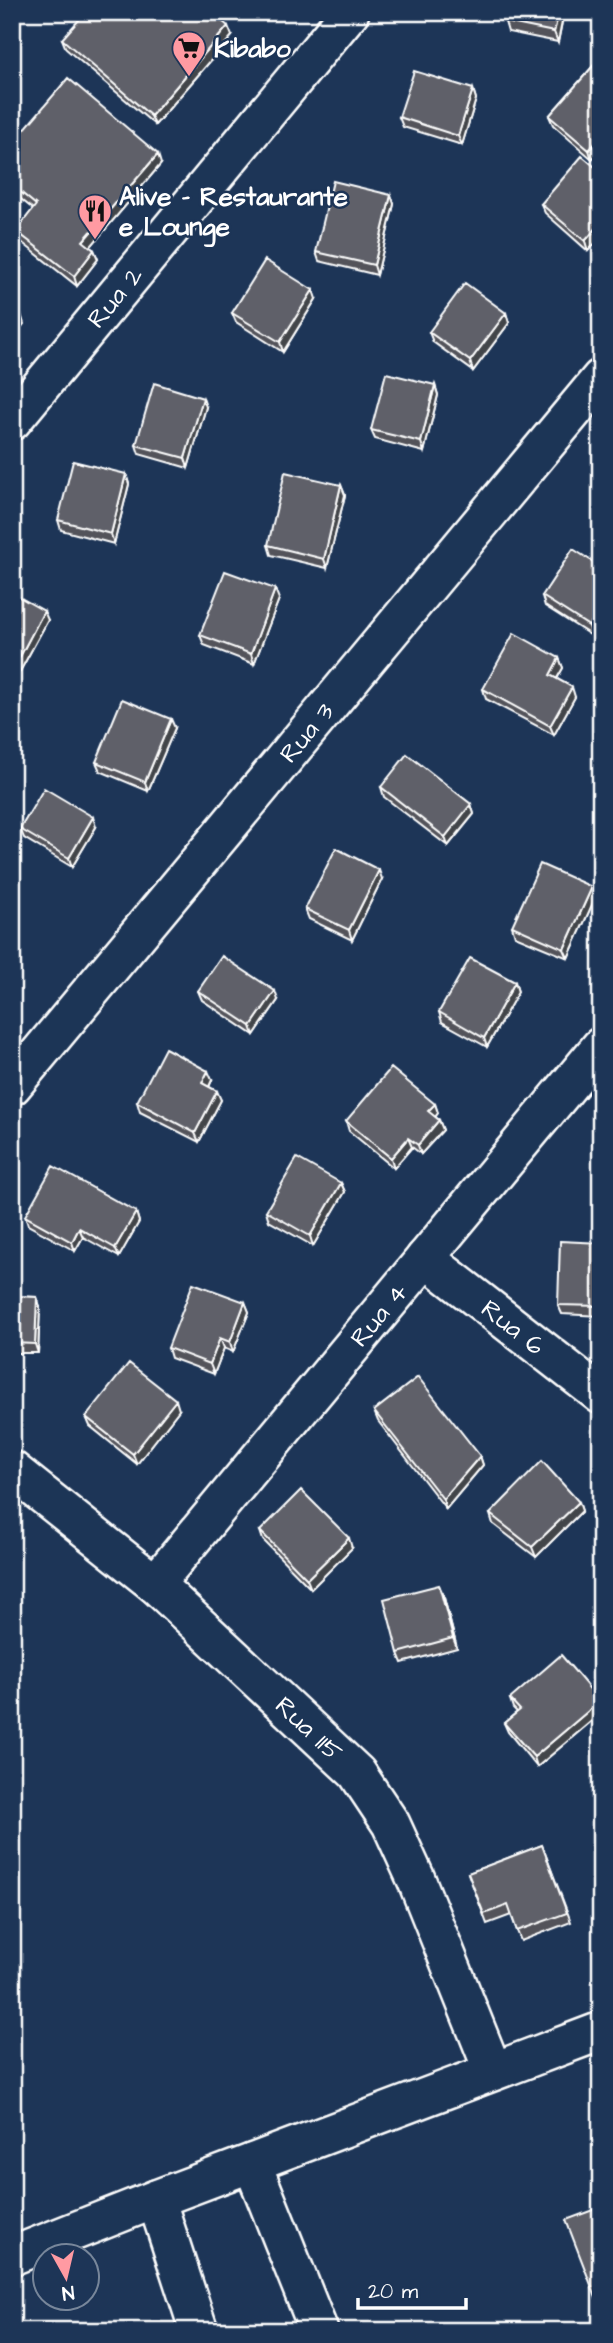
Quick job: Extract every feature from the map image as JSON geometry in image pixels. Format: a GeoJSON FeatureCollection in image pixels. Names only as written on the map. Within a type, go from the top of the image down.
{"type":"FeatureCollection","features":[{"type":"Feature","properties":{"kind":"street","name":"Rua 2"},"geometry":{"type":"LineString","coordinates":[[12,421],[350,12]]}},
{"type":"Feature","properties":{"kind":"street","name":"Rua 3"},"geometry":{"type":"LineString","coordinates":[[12,1086],[601,378]]}},
{"type":"Feature","properties":{"kind":"street","name":"Rua 4"},"geometry":{"type":"LineString","coordinates":[[155,1584],[601,1046]]}},
{"type":"Feature","properties":{"kind":"street","name":"Rua 6"},"geometry":{"type":"LineString","coordinates":[[425,1258],[601,1395]]}},
{"type":"Feature","properties":{"kind":"street","name":"Rua 115"},"geometry":{"type":"LineString","coordinates":[[12,1470],[155,1584],[357,1773],[391,1824],[493,2071]]}},
{"type":"Feature","properties":{"kind":"street"},"geometry":{"type":"LineString","coordinates":[[12,2256],[252,2162],[601,2031]]}},
{"type":"Feature","properties":{"kind":"street"},"geometry":{"type":"LineString","coordinates":[[252,2162],[319,2331]]}},
{"type":"Feature","properties":{"kind":"street"},"geometry":{"type":"LineString","coordinates":[[156,2199],[194,2329]]}},
{"type":"Feature","properties":{"kind":"building"},"geometry":{"type":"Polygon","coordinates":[[[86,12],[211,12],[228,26],[151,116],[62,39],[86,12]]]}},
{"type":"Feature","properties":{"kind":"building"},"geometry":{"type":"Polygon","coordinates":[[[507,12],[559,12],[554,32],[505,22],[507,12]]]}},
{"type":"Feature","properties":{"kind":"building"},"geometry":{"type":"Polygon","coordinates":[[[601,57],[601,137],[589,150],[549,116],[601,57]]]}},
{"type":"Feature","properties":{"kind":"building"},"geometry":{"type":"Polygon","coordinates":[[[414,71],[473,89],[458,136],[399,117],[414,71]]]}},
{"type":"Feature","properties":{"kind":"building"},"geometry":{"type":"Polygon","coordinates":[[[68,78],[158,154],[83,241],[94,250],[74,276],[16,231],[36,205],[12,185],[12,144],[68,78]]]}},
{"type":"Feature","properties":{"kind":"building"},"geometry":{"type":"Polygon","coordinates":[[[582,156],[601,172],[601,223],[585,241],[541,204],[582,156]]]}},
{"type":"Feature","properties":{"kind":"building"},"geometry":{"type":"Polygon","coordinates":[[[333,181],[391,195],[374,265],[316,252],[333,181]]]}},
{"type":"Feature","properties":{"kind":"building"},"geometry":{"type":"Polygon","coordinates":[[[265,260],[313,290],[280,342],[232,313],[265,260]]]}},
{"type":"Feature","properties":{"kind":"building"},"geometry":{"type":"Polygon","coordinates":[[[465,283],[506,313],[470,361],[429,332],[465,283]]]}},
{"type":"Feature","properties":{"kind":"building"},"geometry":{"type":"Polygon","coordinates":[[[12,308],[21,314],[12,325],[12,308]]]}},
{"type":"Feature","properties":{"kind":"building"},"geometry":{"type":"Polygon","coordinates":[[[386,373],[435,385],[421,442],[371,430],[386,373]]]}},
{"type":"Feature","properties":{"kind":"building"},"geometry":{"type":"Polygon","coordinates":[[[154,383],[203,398],[185,458],[136,445],[154,383]]]}},
{"type":"Feature","properties":{"kind":"building"},"geometry":{"type":"Polygon","coordinates":[[[73,461],[126,474],[111,534],[58,520],[73,461]]]}},
{"type":"Feature","properties":{"kind":"building"},"geometry":{"type":"Polygon","coordinates":[[[285,472],[341,485],[324,559],[268,545],[285,472]]]}},
{"type":"Feature","properties":{"kind":"building"},"geometry":{"type":"Polygon","coordinates":[[[573,549],[601,567],[601,607],[589,626],[542,596],[573,549]]]}},
{"type":"Feature","properties":{"kind":"building"},"geometry":{"type":"Polygon","coordinates":[[[225,571],[275,589],[251,654],[200,635],[225,571]]]}},
{"type":"Feature","properties":{"kind":"building"},"geometry":{"type":"Polygon","coordinates":[[[12,593],[44,611],[15,666],[12,664],[12,593]]]}},
{"type":"Feature","properties":{"kind":"building"},"geometry":{"type":"Polygon","coordinates":[[[514,633],[559,658],[550,675],[572,687],[550,726],[483,689],[514,633]]]}},
{"type":"Feature","properties":{"kind":"building"},"geometry":{"type":"Polygon","coordinates":[[[122,699],[171,719],[145,782],[96,762],[122,699]]]}},
{"type":"Feature","properties":{"kind":"building"},"geometry":{"type":"Polygon","coordinates":[[[407,754],[471,804],[445,837],[381,787],[407,754]]]}},
{"type":"Feature","properties":{"kind":"building"},"geometry":{"type":"Polygon","coordinates":[[[44,788],[93,817],[69,858],[20,829],[44,788]]]}},
{"type":"Feature","properties":{"kind":"building"},"geometry":{"type":"Polygon","coordinates":[[[336,848],[379,870],[349,930],[305,909],[336,848]]]}},
{"type":"Feature","properties":{"kind":"building"},"geometry":{"type":"Polygon","coordinates":[[[540,864],[592,887],[564,949],[512,926],[540,864]]]}},
{"type":"Feature","properties":{"kind":"building"},"geometry":{"type":"Polygon","coordinates":[[[222,956],[275,991],[251,1026],[198,991],[222,956]]]}},
{"type":"Feature","properties":{"kind":"building"},"geometry":{"type":"Polygon","coordinates":[[[470,958],[515,982],[484,1038],[439,1012],[470,958]]]}},
{"type":"Feature","properties":{"kind":"building"},"geometry":{"type":"Polygon","coordinates":[[[165,1048],[208,1071],[202,1083],[217,1091],[195,1133],[137,1102],[165,1048]]]}},
{"type":"Feature","properties":{"kind":"building"},"geometry":{"type":"Polygon","coordinates":[[[391,1068],[435,1104],[428,1111],[439,1120],[418,1145],[408,1138],[391,1158],[346,1121],[391,1068]]]}},
{"type":"Feature","properties":{"kind":"building"},"geometry":{"type":"Polygon","coordinates":[[[297,1158],[341,1183],[310,1236],[266,1211],[297,1158]]]}},
{"type":"Feature","properties":{"kind":"building"},"geometry":{"type":"Polygon","coordinates":[[[53,1166],[136,1212],[115,1248],[79,1228],[72,1242],[25,1216],[53,1166]]]}},
{"type":"Feature","properties":{"kind":"building"},"geometry":{"type":"Polygon","coordinates":[[[560,1241],[601,1243],[601,1306],[558,1305],[560,1241]]]}},
{"type":"Feature","properties":{"kind":"building"},"geometry":{"type":"Polygon","coordinates":[[[193,1283],[245,1302],[230,1342],[220,1338],[210,1364],[168,1348],[193,1283]]]}},
{"type":"Feature","properties":{"kind":"building"},"geometry":{"type":"Polygon","coordinates":[[[12,1296],[37,1297],[35,1344],[12,1343],[12,1296]]]}},
{"type":"Feature","properties":{"kind":"building"},"geometry":{"type":"Polygon","coordinates":[[[129,1363],[176,1400],[133,1454],[86,1417],[129,1363]]]}},
{"type":"Feature","properties":{"kind":"building"},"geometry":{"type":"Polygon","coordinates":[[[418,1377],[480,1456],[443,1499],[374,1411],[418,1377]]]}},
{"type":"Feature","properties":{"kind":"building"},"geometry":{"type":"Polygon","coordinates":[[[542,1461],[579,1502],[532,1547],[490,1514],[542,1461]]]}},
{"type":"Feature","properties":{"kind":"building"},"geometry":{"type":"Polygon","coordinates":[[[301,1490],[349,1538],[307,1579],[260,1531],[301,1490]]]}},
{"type":"Feature","properties":{"kind":"building"},"geometry":{"type":"Polygon","coordinates":[[[601,1552],[601,1578],[593,1555],[601,1552]]]}},
{"type":"Feature","properties":{"kind":"building"},"geometry":{"type":"Polygon","coordinates":[[[439,1585],[453,1638],[398,1653],[384,1599],[439,1585]]]}},
{"type":"Feature","properties":{"kind":"building"},"geometry":{"type":"Polygon","coordinates":[[[561,1655],[600,1701],[534,1757],[504,1723],[520,1710],[510,1699],[561,1655]]]}},
{"type":"Feature","properties":{"kind":"building"},"geometry":{"type":"Polygon","coordinates":[[[542,1845],[567,1913],[517,1931],[508,1905],[484,1914],[468,1873],[542,1845]]]}},
{"type":"Feature","properties":{"kind":"building"},"geometry":{"type":"Polygon","coordinates":[[[601,2207],[601,2302],[598,2303],[566,2220],[601,2207]]]}},
{"type":"Feature","properties":{"kind":"place","name":"Kibabo"},"geometry":{"type":"Point","coordinates":[189,78]}},
{"type":"Feature","properties":{"kind":"place","name":"Alive - Restaurante e Lounge"},"geometry":{"type":"Point","coordinates":[95,241]}}]}
